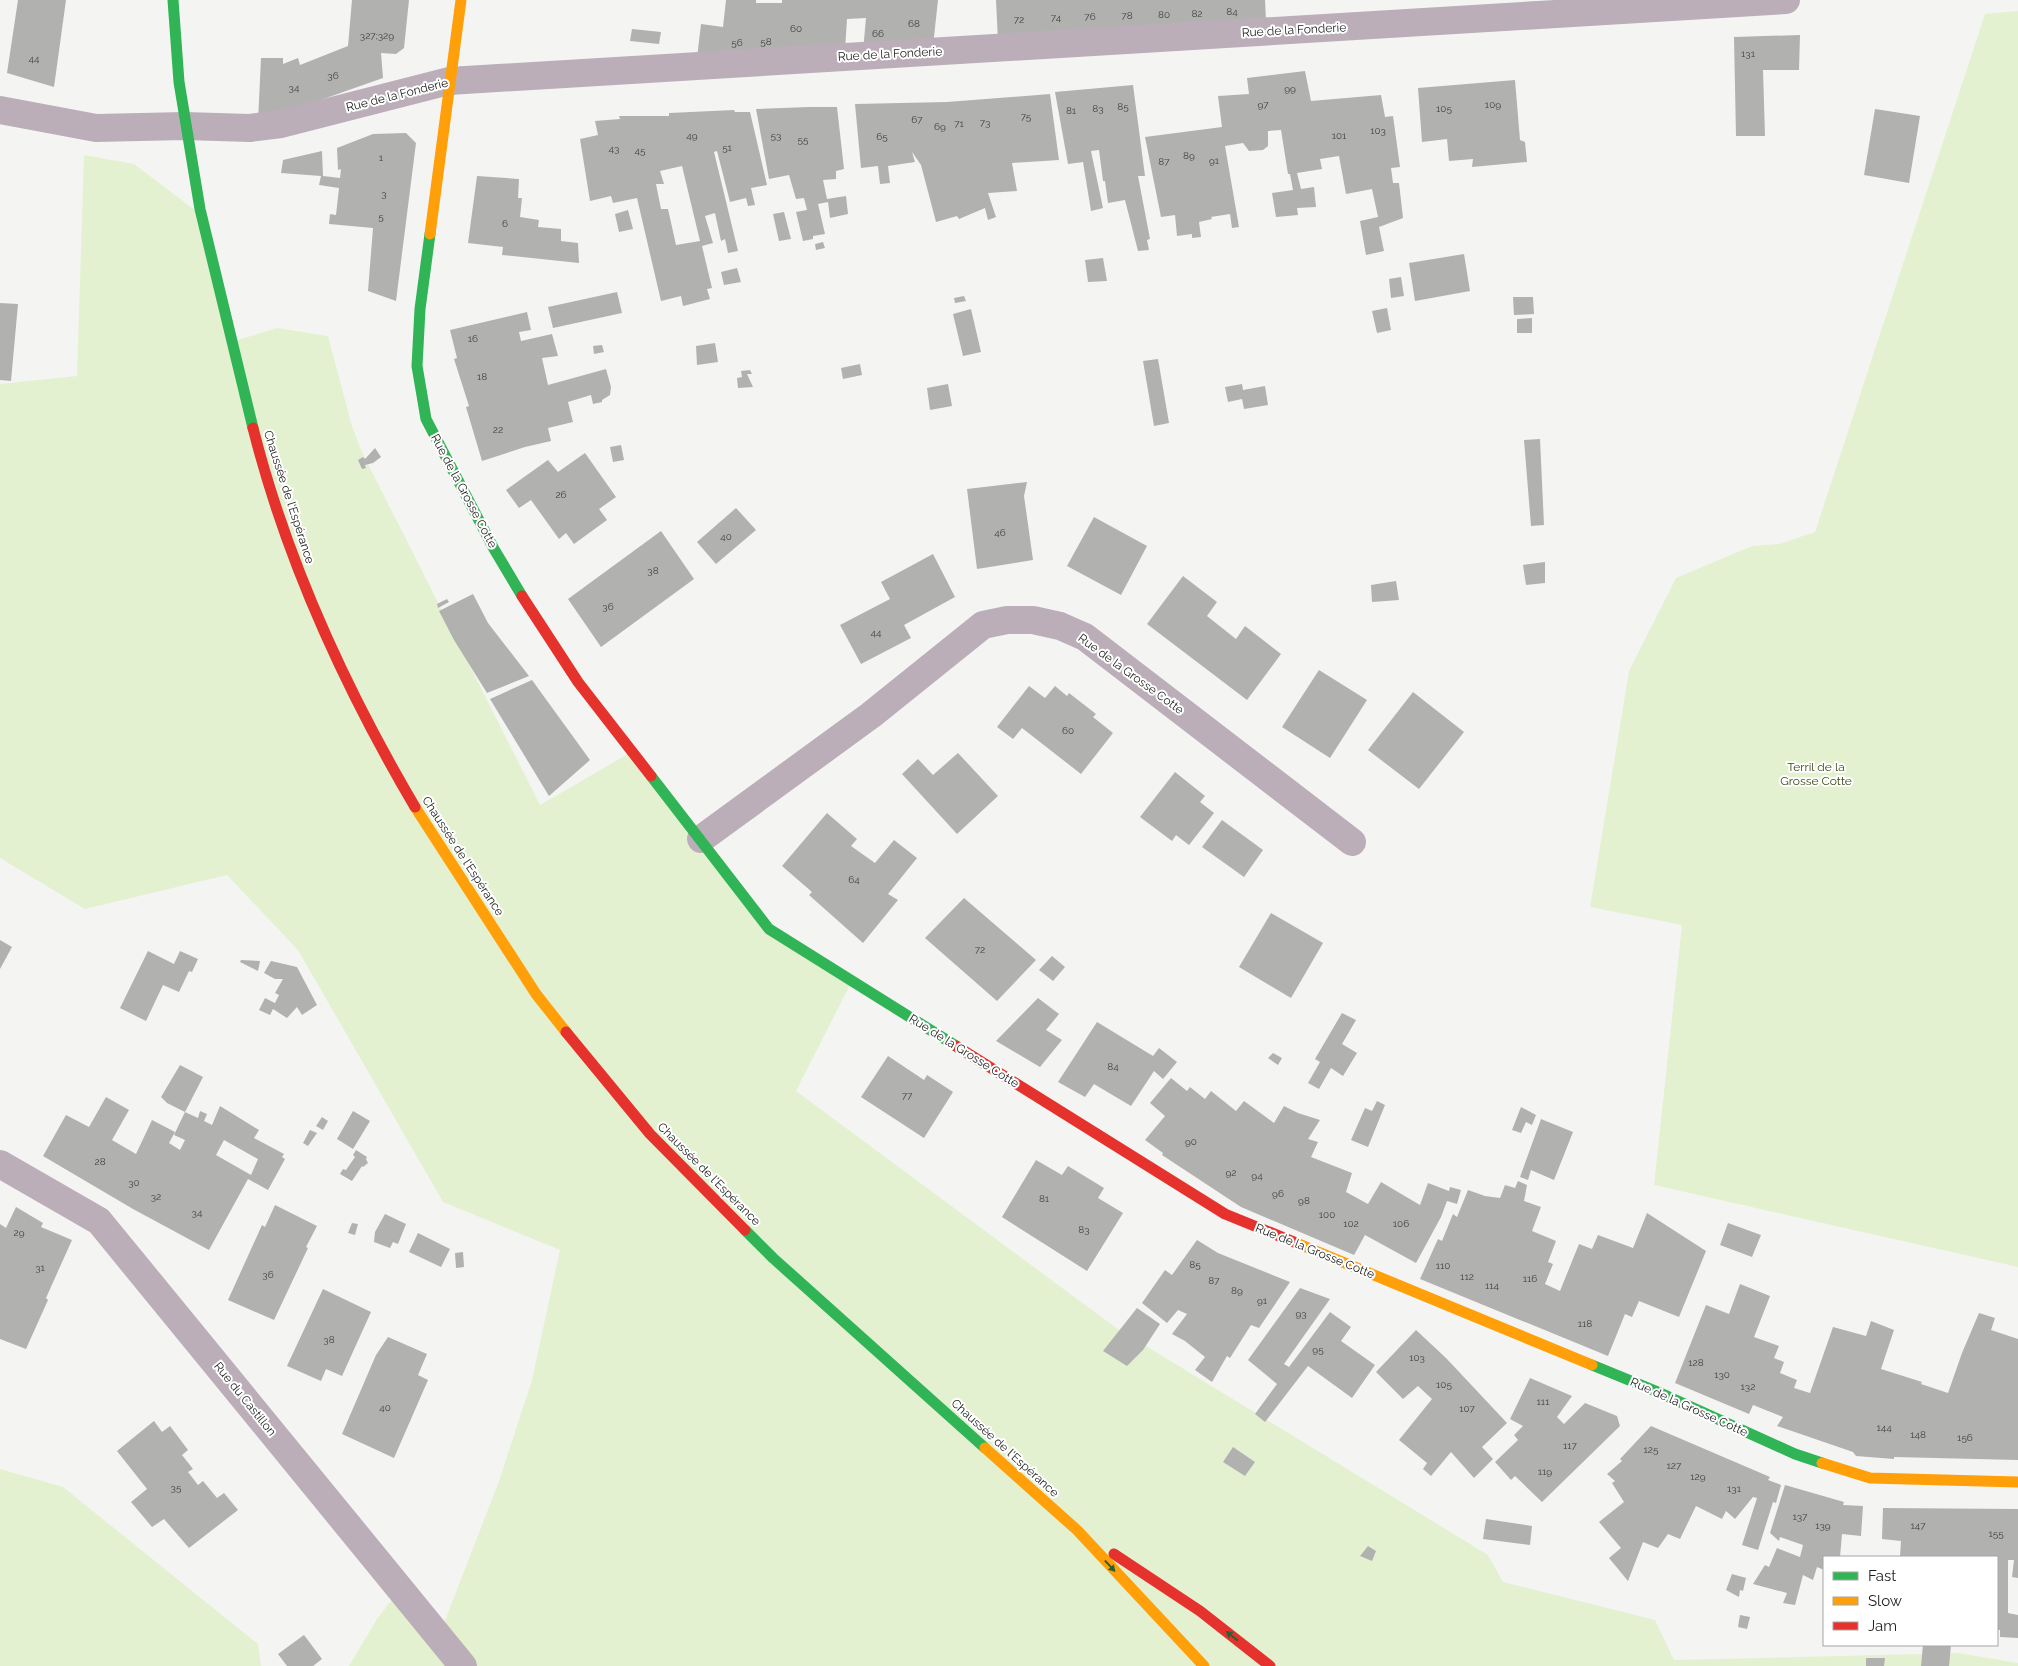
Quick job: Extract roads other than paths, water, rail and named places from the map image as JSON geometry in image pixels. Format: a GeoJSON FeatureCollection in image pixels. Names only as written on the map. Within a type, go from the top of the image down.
{"type":"FeatureCollection","features":[{"type":"Feature","properties":{"kind":"street","name":"Chaussée de l'Espérance"},"geometry":{"type":"LineString","coordinates":[[173,0],[179,82],[200,209],[256,440],[287,542],[340,668],[378,744],[420,815],[536,994],[650,1134],[773,1258],[1077,1530]]}},
{"type":"Feature","properties":{"kind":"street","name":"Rue de la Grosse Cotte"},"geometry":{"type":"LineString","coordinates":[[460,0],[420,309],[417,366],[426,419],[494,549],[534,617],[578,682],[769,929],[1225,1214],[1658,1392],[1795,1454],[1870,1478],[2018,1482]]}},
{"type":"Feature","properties":{"kind":"street","name":"Rue de la Fonderie"},"geometry":{"type":"LineString","coordinates":[[0,110],[96,128],[185,126],[250,128],[281,124],[449,81],[1786,0]]}},
{"type":"Feature","properties":{"kind":"street","name":"Rue de la Grosse Cotte"},"geometry":{"type":"LineString","coordinates":[[701,839],[871,715],[983,625],[1007,620],[1033,620],[1060,626],[1085,637],[1352,842]]}},
{"type":"Feature","properties":{"kind":"street","name":"Rue du Castillon"},"geometry":{"type":"LineString","coordinates":[[0,1164],[99,1221],[463,1666]]}},
{"type":"Feature","properties":{"kind":"street"},"geometry":{"type":"LineString","coordinates":[[1077,1530],[1204,1666]]}},
{"type":"Feature","properties":{"kind":"street"},"geometry":{"type":"LineString","coordinates":[[1077,1530],[1200,1611],[1270,1666]]}},
{"type":"Feature","properties":{"kind":"park label","name":"Terril de la Grosse Cotte"},"geometry":{"type":"Point","coordinates":[1816,774]}}]}
